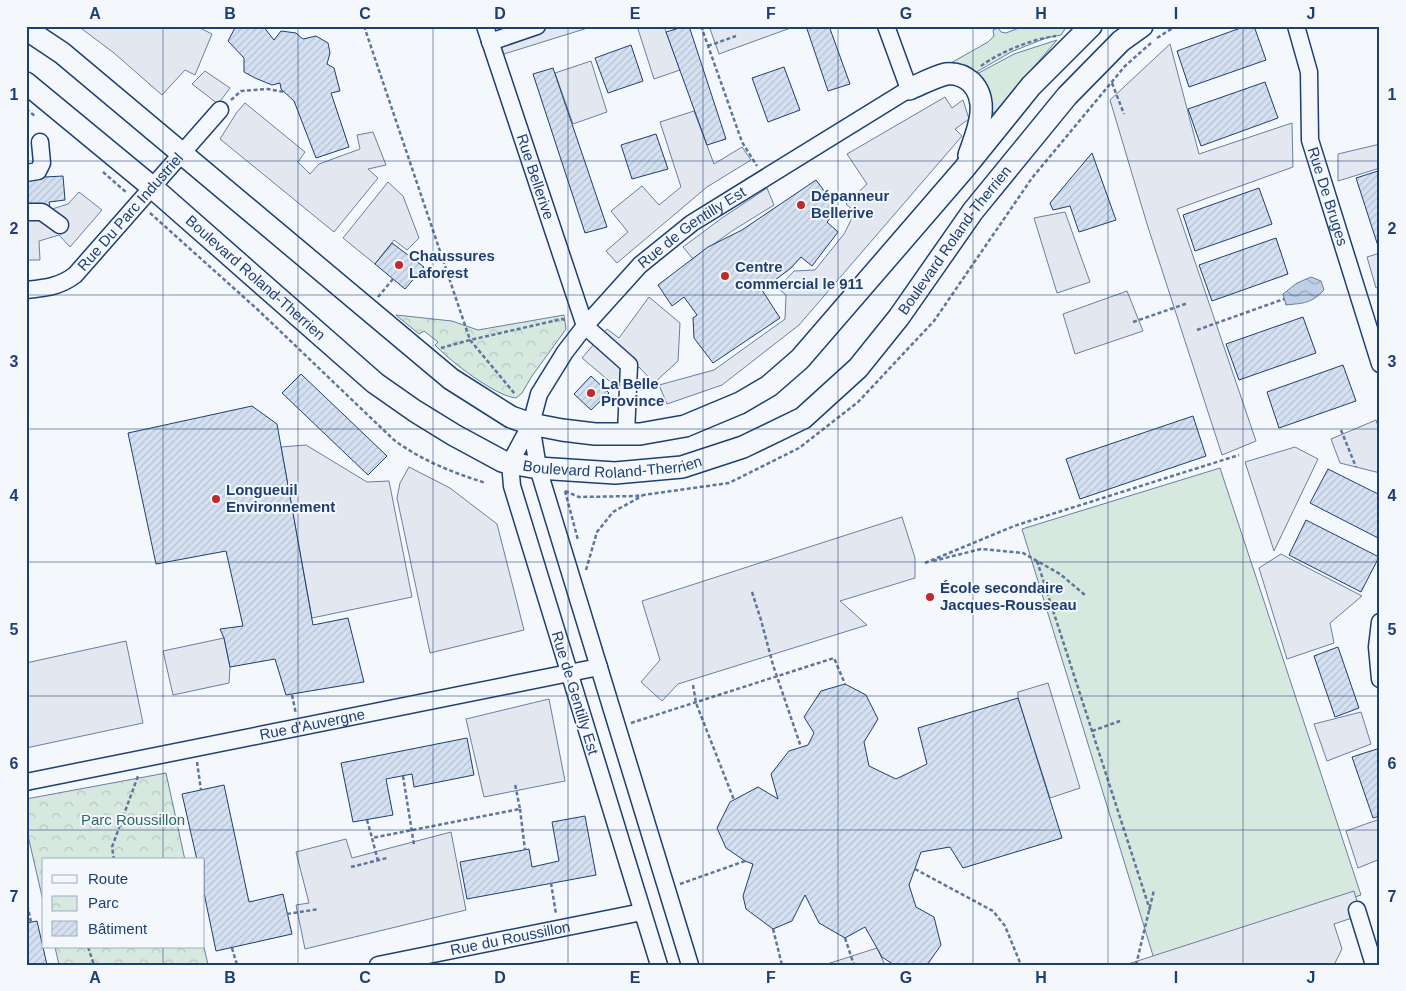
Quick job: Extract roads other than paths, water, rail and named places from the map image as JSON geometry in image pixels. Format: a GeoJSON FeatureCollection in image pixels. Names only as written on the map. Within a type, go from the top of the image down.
{"type":"FeatureCollection","features":[{"type":"Feature","properties":{"kind":"main road","name":"Boulevard Roland-Therrien"},"geometry":{"type":"LineString","coordinates":[[26,83],[145,195],[375,383],[415,411],[502,461],[538,468],[614,473],[682,468],[743,447],[803,418],[858,368],[900,317],[973,211],[1067,96],[1121,41],[1142,26]]}},
{"type":"Feature","properties":{"kind":"main road","name":"Boulevard Roland-Therrien"},"geometry":{"type":"LineString","coordinates":[[26,29],[62,54],[451,379],[510,417],[531,424],[569,431],[640,434],[685,426],[740,403],[769,386],[800,359],[964,169],[1031,86],[1084,29]]}},
{"type":"Feature","properties":{"kind":"main road"},"geometry":{"type":"LineString","coordinates":[[909,89],[945,74],[954,74],[966,78],[980,94],[981,115],[976,137],[964,169]]}},
{"type":"Feature","properties":{"kind":"street"},"geometry":{"type":"LineString","coordinates":[[488,34],[536,26]]}},
{"type":"Feature","properties":{"kind":"street"},"geometry":{"type":"LineString","coordinates":[[886,26],[909,89]]}},
{"type":"Feature","properties":{"kind":"street","name":"Rue De Bruges"},"geometry":{"type":"LineString","coordinates":[[1296,26],[1309,72],[1310,140],[1380,364]]}},
{"type":"Feature","properties":{"kind":"street","name":"Rue Bellerive"},"geometry":{"type":"LineString","coordinates":[[488,34],[585,326]]}},
{"type":"Feature","properties":{"kind":"street","name":"Rue de Gentilly Est"},"geometry":{"type":"LineString","coordinates":[[659,965],[512,486],[510,463],[531,424],[539,394],[565,352],[585,326],[640,265],[692,223],[909,89]]}},
{"type":"Feature","properties":{"kind":"street","name":"Rue Du Parc Industriel"},"geometry":{"type":"LineString","coordinates":[[26,290],[51,288],[65,282],[74,275],[220,110]]}},
{"type":"Feature","properties":{"kind":"street"},"geometry":{"type":"LineString","coordinates":[[26,173],[38,171],[42,163],[40,142]]}},
{"type":"Feature","properties":{"kind":"street"},"geometry":{"type":"LineString","coordinates":[[26,212],[42,212],[60,225]]}},
{"type":"Feature","properties":{"kind":"street"},"geometry":{"type":"LineString","coordinates":[[585,326],[629,365],[626,434]]}},
{"type":"Feature","properties":{"kind":"street","name":"Rue de Gentilly Est"},"geometry":{"type":"LineString","coordinates":[[531,424],[538,468],[690,965]]}},
{"type":"Feature","properties":{"kind":"street"},"geometry":{"type":"LineString","coordinates":[[1379,625],[1377,647],[1380,680]]}},
{"type":"Feature","properties":{"kind":"street","name":"Rue d'Auvergne"},"geometry":{"type":"LineString","coordinates":[[26,782],[599,667]]}},
{"type":"Feature","properties":{"kind":"street"},"geometry":{"type":"LineString","coordinates":[[1357,910],[1374,965]]}},
{"type":"Feature","properties":{"kind":"street","name":"Rue du Roussillon"},"geometry":{"type":"LineString","coordinates":[[378,965],[642,912]]}},
{"type":"Feature","properties":{"kind":"water"},"geometry":{"type":"Polygon","coordinates":[[[1311,277],[1321,281],[1324,290],[1311,300],[1286,305],[1283,294],[1297,283],[1311,277]]]}},
{"type":"Feature","properties":{"kind":"place","name":"Dépanneur Bellerive"},"geometry":{"type":"Point","coordinates":[801,205]}},
{"type":"Feature","properties":{"kind":"place","name":"Chaussures Laforest"},"geometry":{"type":"Point","coordinates":[399,265]}},
{"type":"Feature","properties":{"kind":"place","name":"Centre commercial le 911"},"geometry":{"type":"Point","coordinates":[725,276]}},
{"type":"Feature","properties":{"kind":"place","name":"La Belle Province"},"geometry":{"type":"Point","coordinates":[591,393]}},
{"type":"Feature","properties":{"kind":"place","name":"Longueuil Environnement"},"geometry":{"type":"Point","coordinates":[216,499]}},
{"type":"Feature","properties":{"kind":"place","name":"École secondaire Jacques-Rousseau"},"geometry":{"type":"Point","coordinates":[930,597]}},
{"type":"Feature","properties":{"kind":"park label","name":"Parc Roussillon"},"geometry":{"type":"Point","coordinates":[133,820]}}]}
